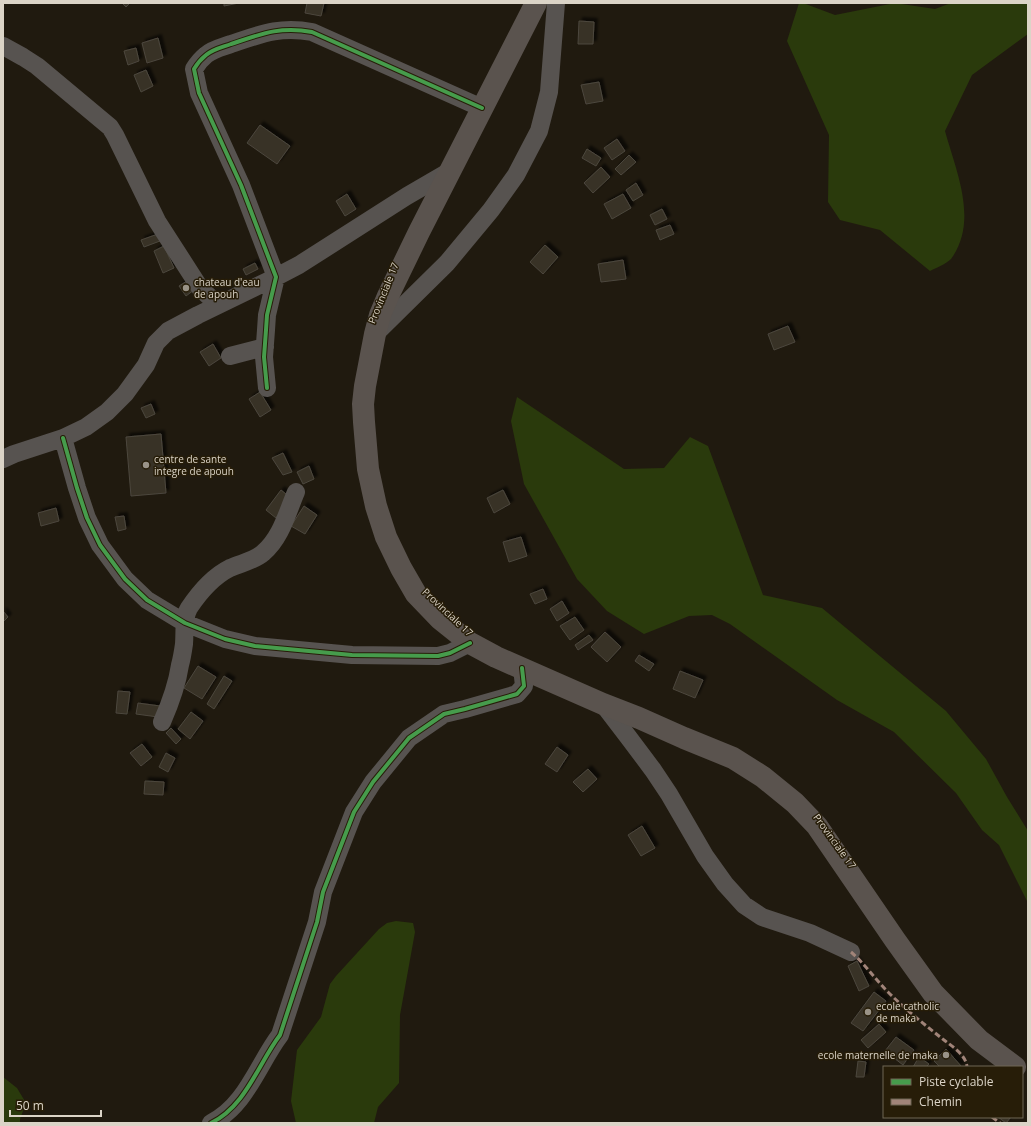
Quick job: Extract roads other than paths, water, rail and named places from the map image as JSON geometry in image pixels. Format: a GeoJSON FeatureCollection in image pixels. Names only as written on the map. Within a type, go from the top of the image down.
{"type":"FeatureCollection","features":[{"type":"Feature","properties":{"kind":"main road","name":"Provinciale 17"},"geometry":{"type":"LineString","coordinates":[[536,3],[450,171],[380,315],[365,386],[363,404],[368,469],[376,506],[386,537],[416,594],[440,619],[470,643],[496,657],[603,704],[733,758],[763,777],[795,803],[816,826],[933,993],[979,1040],[1014,1066]]}},
{"type":"Feature","properties":{"kind":"street"},"geometry":{"type":"LineString","coordinates":[[375,334],[447,263],[491,210],[516,175],[539,131],[549,92],[556,3]]}},
{"type":"Feature","properties":{"kind":"street"},"geometry":{"type":"LineString","coordinates":[[267,388],[265,347],[267,315],[276,277],[241,185],[199,93],[194,69],[211,51],[262,33],[289,29],[312,32],[482,108]]}},
{"type":"Feature","properties":{"kind":"street"},"geometry":{"type":"LineString","coordinates":[[3,46],[37,66],[110,127],[157,221],[200,288],[218,305]]}},
{"type":"Feature","properties":{"kind":"street"},"geometry":{"type":"LineString","coordinates":[[3,459],[63,438],[86,427],[107,412],[118,402],[132,385],[146,365],[156,343],[168,331],[299,265],[407,196],[450,171]]}},
{"type":"Feature","properties":{"kind":"street"},"geometry":{"type":"LineString","coordinates":[[230,356],[265,347]]}},
{"type":"Feature","properties":{"kind":"street"},"geometry":{"type":"LineString","coordinates":[[63,438],[87,518],[100,544],[125,580],[148,600],[185,623],[225,639],[256,646],[352,655],[438,656],[450,653],[470,643]]}},
{"type":"Feature","properties":{"kind":"street"},"geometry":{"type":"LineString","coordinates":[[162,722],[171,700],[180,668],[188,610],[200,594],[217,577],[229,568],[263,554],[277,538],[296,492]]}},
{"type":"Feature","properties":{"kind":"street"},"geometry":{"type":"LineString","coordinates":[[211,1123],[229,1112],[248,1088],[280,1035],[317,922],[323,892],[354,812],[373,782],[409,738],[444,714],[517,694],[524,686],[522,668]]}},
{"type":"Feature","properties":{"kind":"street"},"geometry":{"type":"LineString","coordinates":[[603,704],[653,770],[669,794],[705,856],[725,884],[744,905],[762,917],[810,933],[850,952]]}},
{"type":"Feature","properties":{"kind":"place","name":"chateau d'eau de apouh"},"geometry":{"type":"Point","coordinates":[186,288]}},
{"type":"Feature","properties":{"kind":"place","name":"centre de sante integre de apouh"},"geometry":{"type":"Point","coordinates":[146,465]}},
{"type":"Feature","properties":{"kind":"place","name":"ecole catholic de maka"},"geometry":{"type":"Point","coordinates":[868,1012]}},
{"type":"Feature","properties":{"kind":"place","name":"ecole maternelle de maka"},"geometry":{"type":"Point","coordinates":[946,1055]}}]}
